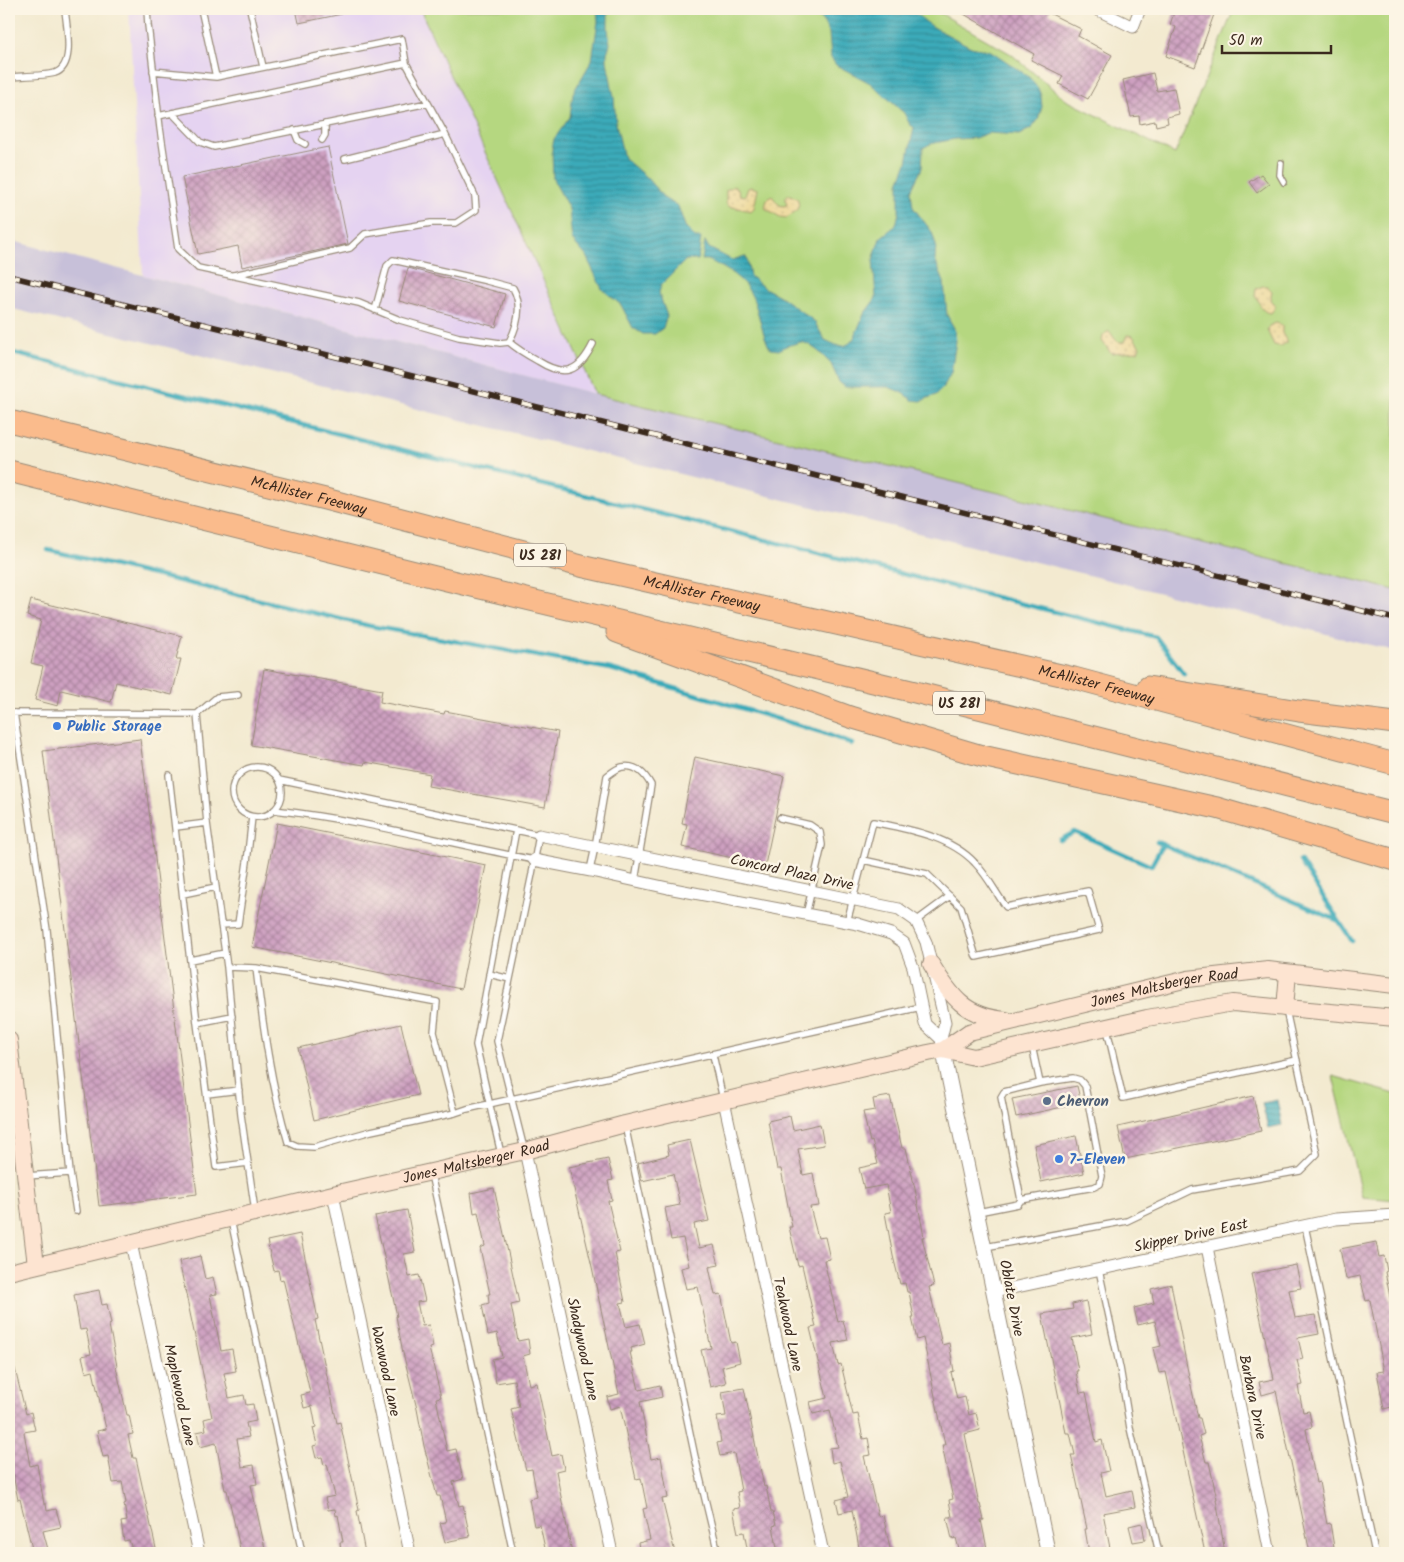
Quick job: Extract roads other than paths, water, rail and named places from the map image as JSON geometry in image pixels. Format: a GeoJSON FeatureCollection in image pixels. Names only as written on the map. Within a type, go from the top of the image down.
{"type":"FeatureCollection","features":[{"type":"Feature","properties":{"kind":"highway","name":"McAllister Freeway"},"geometry":{"type":"LineString","coordinates":[[9,421],[325,499],[585,567],[1074,678],[1395,764]]}},
{"type":"Feature","properties":{"kind":"highway","name":"US 281"},"geometry":{"type":"LineString","coordinates":[[9,471],[522,598],[915,692],[1395,813]]}},
{"type":"Feature","properties":{"kind":"highway"},"geometry":{"type":"LineString","coordinates":[[522,598],[850,717],[982,756],[1217,808],[1395,860]]}},
{"type":"Feature","properties":{"kind":"highway"},"geometry":{"type":"LineString","coordinates":[[1074,678],[1179,690],[1300,711],[1395,723]]}},
{"type":"Feature","properties":{"kind":"main road"},"geometry":{"type":"LineString","coordinates":[[931,964],[947,990],[968,1009],[989,1018],[1016,1021]]}},
{"type":"Feature","properties":{"kind":"main road","name":"Jones Maltsberger Road"},"geometry":{"type":"LineString","coordinates":[[9,1272],[501,1156],[724,1101],[942,1044],[969,1032],[1188,979],[1268,970],[1395,985]]}},
{"type":"Feature","properties":{"kind":"main road"},"geometry":{"type":"LineString","coordinates":[[1285,1008],[1288,973]]}},
{"type":"Feature","properties":{"kind":"main road","name":"Jones Maltsberger Road"},"geometry":{"type":"LineString","coordinates":[[942,1044],[974,1058],[1147,1018],[1233,1003],[1395,1018]]}},
{"type":"Feature","properties":{"kind":"main road"},"geometry":{"type":"LineString","coordinates":[[9,1040],[36,1265]]}},
{"type":"Feature","properties":{"kind":"street"},"geometry":{"type":"LineString","coordinates":[[1096,9],[1133,27],[1140,9]]}},
{"type":"Feature","properties":{"kind":"street","name":"Concord Plaza Drive"},"geometry":{"type":"LineString","coordinates":[[539,835],[898,909],[916,921]]}},
{"type":"Feature","properties":{"kind":"street"},"geometry":{"type":"LineString","coordinates":[[534,860],[847,922],[892,934],[904,943],[914,967],[925,1024],[942,1044]]}},
{"type":"Feature","properties":{"kind":"street"},"geometry":{"type":"LineString","coordinates":[[916,921],[926,942],[945,1022],[942,1044]]}},
{"type":"Feature","properties":{"kind":"street","name":"Oblate Drive"},"geometry":{"type":"LineString","coordinates":[[942,1044],[1048,1553]]}},
{"type":"Feature","properties":{"kind":"street","name":"Teakwood Lane"},"geometry":{"type":"LineString","coordinates":[[724,1101],[823,1553]]}},
{"type":"Feature","properties":{"kind":"street","name":"Shadywood Lane"},"geometry":{"type":"LineString","coordinates":[[524,1150],[612,1553]]}},
{"type":"Feature","properties":{"kind":"street","name":"Waxwood Lane"},"geometry":{"type":"LineString","coordinates":[[334,1194],[410,1553]]}},
{"type":"Feature","properties":{"kind":"street","name":"Skipper Drive East"},"geometry":{"type":"LineString","coordinates":[[993,1292],[1336,1219],[1395,1215]]}},
{"type":"Feature","properties":{"kind":"street","name":"Maplewood Lane"},"geometry":{"type":"LineString","coordinates":[[131,1243],[199,1553]]}},
{"type":"Feature","properties":{"kind":"street","name":"Barbara Drive"},"geometry":{"type":"LineString","coordinates":[[1207,1247],[1270,1553]]}},
{"type":"Feature","properties":{"kind":"lane"},"geometry":{"type":"LineString","coordinates":[[9,77],[55,73],[63,68],[68,56],[65,9]]}},
{"type":"Feature","properties":{"kind":"lane"},"geometry":{"type":"LineString","coordinates":[[147,9],[158,116],[178,249],[198,268],[358,303],[400,320],[459,337],[500,343],[509,342],[522,354],[558,371],[566,371],[579,365],[587,356],[593,344]]}},
{"type":"Feature","properties":{"kind":"lane"},"geometry":{"type":"LineString","coordinates":[[201,9],[216,77]]}},
{"type":"Feature","properties":{"kind":"lane"},"geometry":{"type":"LineString","coordinates":[[250,9],[263,67]]}},
{"type":"Feature","properties":{"kind":"lane"},"geometry":{"type":"LineString","coordinates":[[153,71],[216,77],[402,39],[406,63],[445,134],[474,196],[476,210],[456,223],[431,223],[365,234],[350,248],[232,275]]}},
{"type":"Feature","properties":{"kind":"lane"},"geometry":{"type":"LineString","coordinates":[[158,116],[406,63]]}},
{"type":"Feature","properties":{"kind":"lane"},"geometry":{"type":"LineString","coordinates":[[172,113],[200,142],[214,147],[428,102]]}},
{"type":"Feature","properties":{"kind":"lane"},"geometry":{"type":"LineString","coordinates":[[322,140],[325,135],[325,124]]}},
{"type":"Feature","properties":{"kind":"lane"},"geometry":{"type":"LineString","coordinates":[[294,130],[298,140],[305,144]]}},
{"type":"Feature","properties":{"kind":"lane"},"geometry":{"type":"LineString","coordinates":[[345,159],[445,134]]}},
{"type":"Feature","properties":{"kind":"lane"},"geometry":{"type":"LineString","coordinates":[[1281,163],[1280,175],[1284,182]]}},
{"type":"Feature","properties":{"kind":"lane"},"geometry":{"type":"LineString","coordinates":[[375,310],[387,266],[393,260],[482,280],[513,288],[518,296],[516,329],[509,342]]}},
{"type":"Feature","properties":{"kind":"lane"},"geometry":{"type":"LineString","coordinates":[[76,1211],[70,1173],[47,930],[11,713],[197,714],[217,697],[238,695]]}},
{"type":"Feature","properties":{"kind":"lane"},"geometry":{"type":"LineString","coordinates":[[197,714],[207,823],[227,967],[239,1090],[256,1213]]}},
{"type":"Feature","properties":{"kind":"lane"},"geometry":{"type":"LineString","coordinates":[[260,767],[268,770],[279,780],[282,796],[274,810],[268,815],[252,817],[244,814],[237,808],[233,801],[232,792],[237,776],[244,770],[260,767]]}},
{"type":"Feature","properties":{"kind":"lane"},"geometry":{"type":"LineString","coordinates":[[590,870],[607,776],[621,767],[634,767],[644,773],[651,785],[635,880]]}},
{"type":"Feature","properties":{"kind":"lane"},"geometry":{"type":"LineString","coordinates":[[169,775],[184,894],[197,1023],[216,1167],[248,1163]]}},
{"type":"Feature","properties":{"kind":"lane"},"geometry":{"type":"LineString","coordinates":[[279,780],[539,835],[497,1041],[510,1100],[524,1150]]}},
{"type":"Feature","properties":{"kind":"lane"},"geometry":{"type":"LineString","coordinates":[[274,810],[318,815],[388,828],[534,860]]}},
{"type":"Feature","properties":{"kind":"lane"},"geometry":{"type":"LineString","coordinates":[[221,925],[238,924],[248,862],[252,817]]}},
{"type":"Feature","properties":{"kind":"lane"},"geometry":{"type":"LineString","coordinates":[[780,818],[810,824],[820,832],[822,845],[806,915]]}},
{"type":"Feature","properties":{"kind":"lane"},"geometry":{"type":"LineString","coordinates":[[847,922],[852,900],[873,822],[918,832],[949,844],[975,863],[1006,908],[1088,891],[1099,930],[976,957],[961,907],[927,874],[863,860]]}},
{"type":"Feature","properties":{"kind":"lane"},"geometry":{"type":"LineString","coordinates":[[176,827],[207,823]]}},
{"type":"Feature","properties":{"kind":"lane"},"geometry":{"type":"LineString","coordinates":[[501,1156],[476,1045],[516,830]]}},
{"type":"Feature","properties":{"kind":"lane"},"geometry":{"type":"LineString","coordinates":[[184,894],[216,887]]}},
{"type":"Feature","properties":{"kind":"lane"},"geometry":{"type":"LineString","coordinates":[[916,921],[950,896]]}},
{"type":"Feature","properties":{"kind":"lane"},"geometry":{"type":"LineString","coordinates":[[190,960],[225,953]]}},
{"type":"Feature","properties":{"kind":"lane"},"geometry":{"type":"LineString","coordinates":[[227,967],[256,968],[437,1002],[434,1032],[455,1112]]}},
{"type":"Feature","properties":{"kind":"lane"},"geometry":{"type":"LineString","coordinates":[[256,968],[278,1108],[288,1142],[297,1146],[314,1147],[371,1131],[921,1007]]}},
{"type":"Feature","properties":{"kind":"lane"},"geometry":{"type":"LineString","coordinates":[[489,974],[510,979]]}},
{"type":"Feature","properties":{"kind":"lane"},"geometry":{"type":"LineString","coordinates":[[985,1247],[1127,1221],[1192,1190],[1300,1172],[1317,1154],[1285,1008]]}},
{"type":"Feature","properties":{"kind":"lane"},"geometry":{"type":"LineString","coordinates":[[197,1023],[232,1016]]}},
{"type":"Feature","properties":{"kind":"lane"},"geometry":{"type":"LineString","coordinates":[[1107,1028],[1123,1098],[1297,1060]]}},
{"type":"Feature","properties":{"kind":"lane"},"geometry":{"type":"LineString","coordinates":[[1032,1044],[1040,1083]]}},
{"type":"Feature","properties":{"kind":"lane"},"geometry":{"type":"LineString","coordinates":[[713,1055],[724,1101]]}},
{"type":"Feature","properties":{"kind":"lane"},"geometry":{"type":"LineString","coordinates":[[978,1212],[1018,1204],[1021,1200],[1094,1187],[1100,1184],[1102,1176],[1085,1086],[1080,1080],[1073,1078],[1040,1083],[1004,1092],[1002,1097],[1021,1200]]}},
{"type":"Feature","properties":{"kind":"lane"},"geometry":{"type":"LineString","coordinates":[[207,1094],[239,1090]]}},
{"type":"Feature","properties":{"kind":"lane"},"geometry":{"type":"LineString","coordinates":[[625,1124],[695,1457],[718,1553]]}},
{"type":"Feature","properties":{"kind":"lane"},"geometry":{"type":"LineString","coordinates":[[430,1172],[513,1553]]}},
{"type":"Feature","properties":{"kind":"lane"},"geometry":{"type":"LineString","coordinates":[[25,1176],[70,1173]]}},
{"type":"Feature","properties":{"kind":"lane"},"geometry":{"type":"LineString","coordinates":[[231,1219],[302,1553]]}},
{"type":"Feature","properties":{"kind":"lane"},"geometry":{"type":"LineString","coordinates":[[1305,1226],[1375,1553]]}},
{"type":"Feature","properties":{"kind":"lane"},"geometry":{"type":"LineString","coordinates":[[1098,1270],[1158,1553]]}},
{"type":"Feature","properties":{"kind":"water"},"geometry":{"type":"Polygon","coordinates":[[[597,9],[608,9],[610,44],[607,61],[614,97],[616,124],[624,158],[646,177],[665,199],[678,206],[685,226],[695,238],[701,238],[698,260],[686,260],[661,285],[659,293],[667,316],[663,328],[655,334],[643,334],[633,328],[621,305],[602,289],[586,256],[572,240],[569,209],[553,179],[552,149],[554,139],[570,117],[573,93],[592,60],[598,21],[597,9]]]}},
{"type":"Feature","properties":{"kind":"water"},"geometry":{"type":"Polygon","coordinates":[[[808,9],[910,9],[935,28],[971,47],[991,51],[1028,76],[1038,88],[1041,96],[1042,107],[1038,120],[1032,128],[1019,135],[988,133],[975,138],[955,139],[930,144],[923,148],[922,168],[911,191],[913,207],[932,232],[936,245],[935,260],[944,282],[947,315],[954,328],[956,341],[951,373],[943,388],[936,395],[921,401],[912,400],[901,392],[888,387],[845,387],[839,382],[831,364],[808,344],[801,342],[779,350],[770,349],[750,292],[734,275],[720,266],[702,260],[705,241],[709,248],[732,260],[745,256],[750,276],[763,287],[780,296],[814,321],[825,340],[836,345],[844,346],[850,343],[864,314],[876,298],[873,260],[880,238],[895,226],[897,221],[899,212],[899,183],[907,162],[914,127],[910,125],[904,113],[870,83],[836,65],[831,58],[829,33],[824,23],[818,15],[808,9]]]}},
{"type":"Feature","properties":{"kind":"water"},"geometry":{"type":"Polygon","coordinates":[[[1277,1100],[1282,1125],[1268,1128],[1262,1103],[1277,1100]]]}},
{"type":"Feature","properties":{"kind":"waterway"},"geometry":{"type":"LineString","coordinates":[[9,352],[1156,637],[1184,674]]}},
{"type":"Feature","properties":{"kind":"waterway"},"geometry":{"type":"LineString","coordinates":[[48,550],[370,626],[611,669],[821,732],[852,744]]}},
{"type":"Feature","properties":{"kind":"waterway"},"geometry":{"type":"LineString","coordinates":[[1060,840],[1075,832],[1151,866],[1163,844]]}},
{"type":"Feature","properties":{"kind":"waterway"},"geometry":{"type":"LineString","coordinates":[[1157,842],[1339,921]]}},
{"type":"Feature","properties":{"kind":"waterway"},"geometry":{"type":"LineString","coordinates":[[1300,861],[1352,941]]}},
{"type":"Feature","properties":{"kind":"railway"},"geometry":{"type":"LineString","coordinates":[[9,276],[1395,619]]}},
{"type":"Feature","properties":{"kind":"place","name":"Public Storage"},"geometry":{"type":"Point","coordinates":[57,726]}},
{"type":"Feature","properties":{"kind":"place","name":"Chevron"},"geometry":{"type":"Point","coordinates":[1047,1101]}},
{"type":"Feature","properties":{"kind":"place","name":"7-Eleven"},"geometry":{"type":"Point","coordinates":[1059,1159]}}]}
